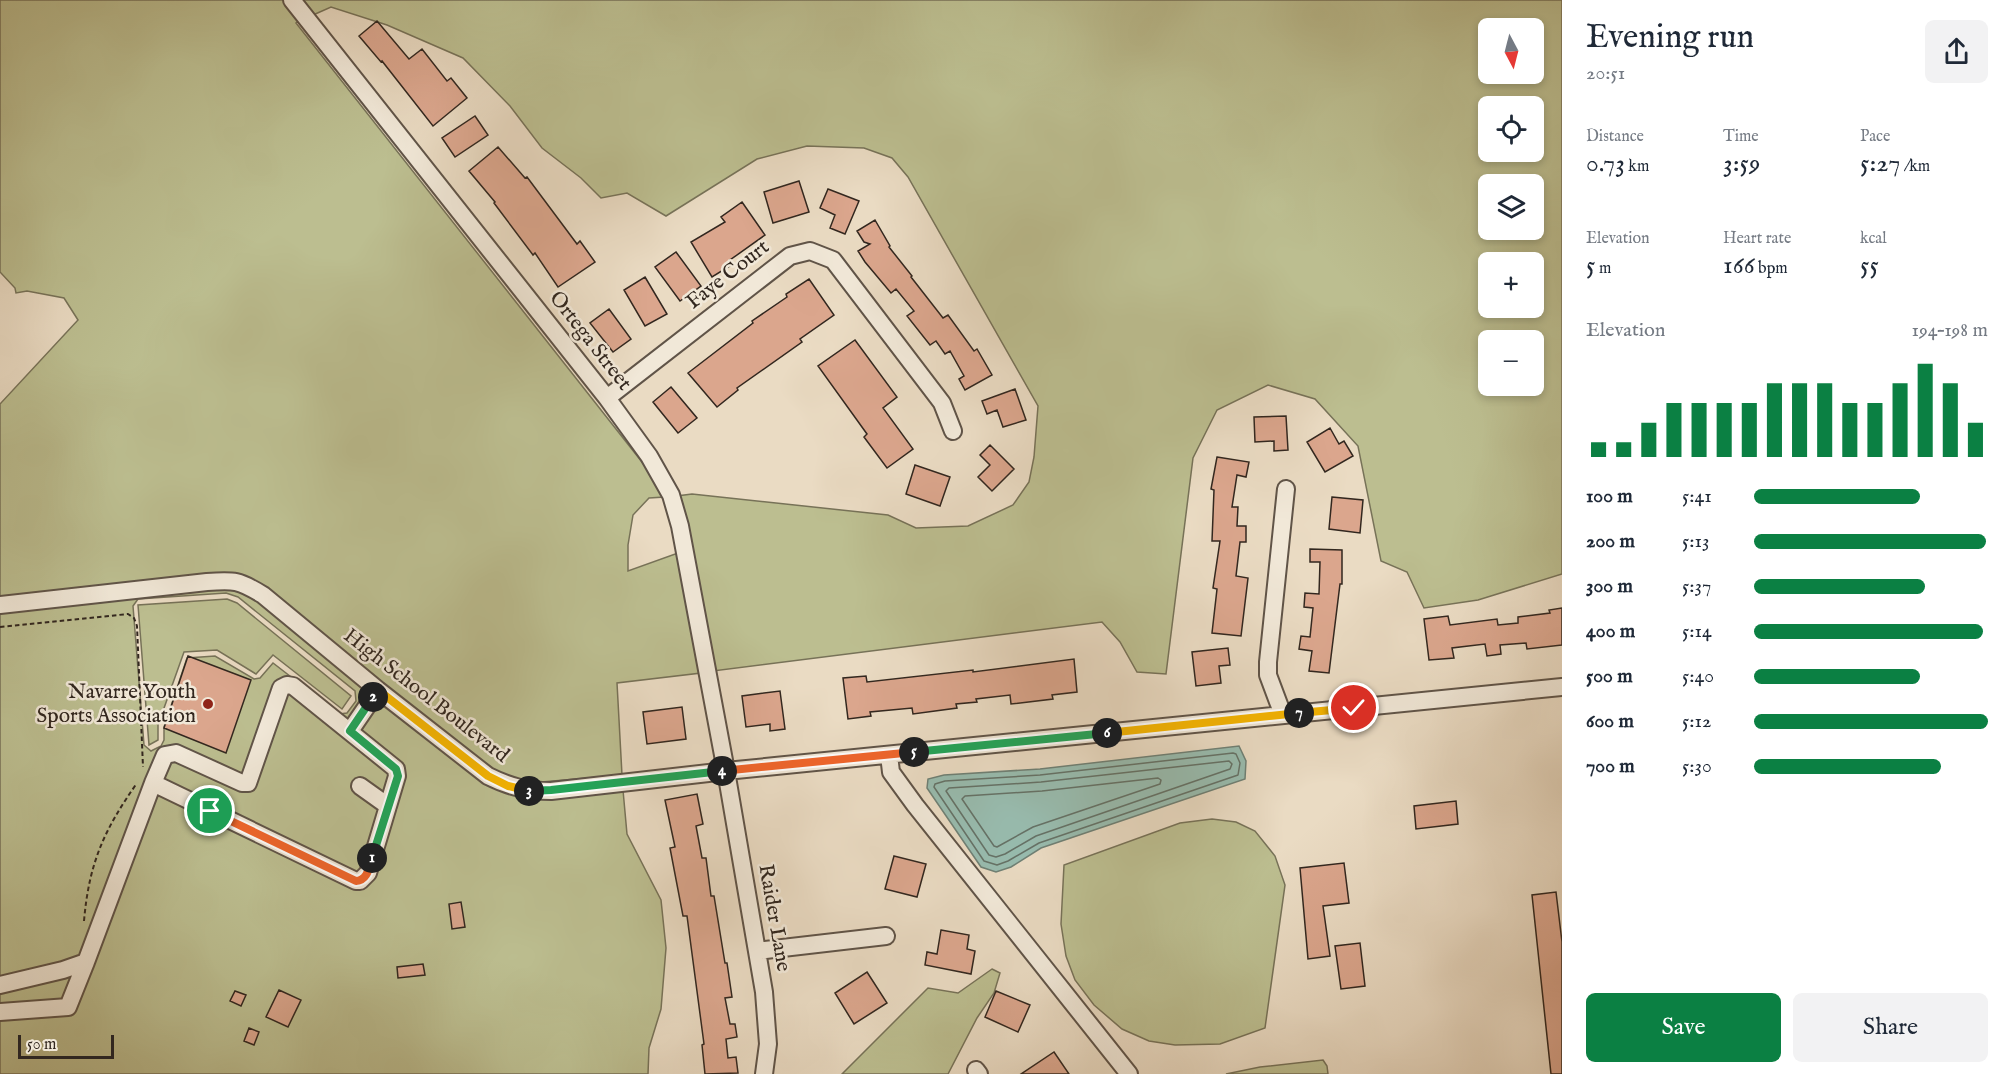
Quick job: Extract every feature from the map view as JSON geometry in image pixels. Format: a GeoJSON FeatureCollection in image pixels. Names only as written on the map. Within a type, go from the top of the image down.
{"type":"FeatureCollection","features":[{"type":"Feature","properties":{"kind":"street","name":"Ortega Street"},"geometry":{"type":"LineString","coordinates":[[292,0],[607,398],[649,456],[670,495],[680,526],[726,771]]}},
{"type":"Feature","properties":{"kind":"street","name":"Faye Court"},"geometry":{"type":"LineString","coordinates":[[607,398],[790,256],[810,251],[833,260],[942,403],[953,431]]}},
{"type":"Feature","properties":{"kind":"street"},"geometry":{"type":"LineString","coordinates":[[1283,714],[1268,675],[1268,662],[1286,489]]}},
{"type":"Feature","properties":{"kind":"street","name":"High School Boulevard"},"geometry":{"type":"LineString","coordinates":[[0,604],[230,580],[244,583],[488,776],[508,786],[530,791],[1562,687]]}},
{"type":"Feature","properties":{"kind":"street"},"geometry":{"type":"LineString","coordinates":[[0,1012],[68,1007],[86,962],[146,776],[165,755],[172,753],[242,783],[248,783],[281,688],[287,685],[293,686],[396,769],[397,779],[368,873],[363,880],[356,881],[146,776]]}},
{"type":"Feature","properties":{"kind":"street"},"geometry":{"type":"LineString","coordinates":[[350,731],[378,690]]}},
{"type":"Feature","properties":{"kind":"street"},"geometry":{"type":"LineString","coordinates":[[889,755],[891,772],[915,805],[1129,1074]]}},
{"type":"Feature","properties":{"kind":"street","name":"Raider Lane"},"geometry":{"type":"LineString","coordinates":[[726,771],[764,992],[768,1044],[764,1074]]}},
{"type":"Feature","properties":{"kind":"street"},"geometry":{"type":"LineString","coordinates":[[360,786],[388,806]]}},
{"type":"Feature","properties":{"kind":"street"},"geometry":{"type":"LineString","coordinates":[[757,951],[886,936]]}},
{"type":"Feature","properties":{"kind":"street"},"geometry":{"type":"LineString","coordinates":[[0,985],[86,962]]}},
{"type":"Feature","properties":{"kind":"path"},"geometry":{"type":"LineString","coordinates":[[0,627],[128,614],[134,618],[137,626],[146,776],[119,808],[96,856],[89,876],[84,928]]}},
{"type":"Feature","properties":{"kind":"green space"},"geometry":{"type":"Polygon","coordinates":[[[0,0],[284,0],[300,21],[296,23],[653,476],[664,497],[649,498],[633,515],[628,545],[628,571],[678,553],[701,673],[617,683],[622,775],[530,783],[510,779],[491,770],[266,589],[238,575],[206,574],[0,597],[0,404],[78,320],[64,298],[27,291],[16,293],[15,288],[0,272],[0,0]]]}},
{"type":"Feature","properties":{"kind":"green space"},"geometry":{"type":"Polygon","coordinates":[[[301,0],[1562,0],[1562,574],[1478,600],[1424,608],[1407,572],[1381,561],[1358,446],[1315,399],[1268,385],[1217,410],[1193,458],[1166,674],[1137,672],[1120,642],[1102,622],[713,671],[677,496],[692,494],[888,515],[916,528],[968,526],[1013,505],[1029,482],[1034,457],[1038,406],[908,177],[892,158],[864,148],[807,146],[757,159],[666,216],[627,193],[601,198],[581,178],[542,148],[510,106],[463,58],[387,25],[331,7],[313,15],[301,0]]]}},
{"type":"Feature","properties":{"kind":"green space"},"geometry":{"type":"Polygon","coordinates":[[[230,588],[242,590],[486,783],[507,793],[534,799],[565,798],[623,790],[627,834],[661,900],[666,948],[661,1009],[649,1048],[648,1074],[0,1074],[0,612],[230,588]],[[226,593],[138,599],[133,606],[144,745],[151,751],[161,746],[164,740],[164,727],[187,658],[215,656],[254,679],[260,678],[273,663],[339,714],[347,713],[356,701],[355,691],[238,597],[226,593]]]}},
{"type":"Feature","properties":{"kind":"green space"},"geometry":{"type":"Polygon","coordinates":[[[227,599],[237,603],[351,696],[342,709],[273,655],[256,674],[217,650],[184,652],[158,725],[158,740],[149,745],[138,605],[227,599]]]}},
{"type":"Feature","properties":{"kind":"green space"},"geometry":{"type":"Polygon","coordinates":[[[1212,819],[1236,822],[1255,831],[1275,856],[1285,885],[1265,1028],[1220,1044],[1175,1045],[1149,1041],[1122,1029],[1094,1005],[1075,980],[1066,956],[1061,924],[1064,865],[1180,823],[1212,819]]]}},
{"type":"Feature","properties":{"kind":"green space"},"geometry":{"type":"Polygon","coordinates":[[[992,969],[1000,973],[994,993],[977,1018],[948,1074],[842,1074],[928,988],[958,993],[992,969]]]}},
{"type":"Feature","properties":{"kind":"green space"},"geometry":{"type":"Polygon","coordinates":[[[1323,1060],[1328,1074],[1226,1074],[1260,1067],[1323,1060]]]}},
{"type":"Feature","properties":{"kind":"water"},"geometry":{"type":"Polygon","coordinates":[[[1239,746],[1246,761],[1245,779],[1041,848],[1011,867],[996,872],[981,867],[927,788],[928,779],[944,775],[1040,769],[1239,746]]]}},
{"type":"Feature","properties":{"kind":"building"},"geometry":{"type":"Polygon","coordinates":[[[377,21],[409,59],[422,49],[447,81],[451,78],[467,98],[433,126],[382,61],[359,36],[377,21]]]}},
{"type":"Feature","properties":{"kind":"building"},"geometry":{"type":"Polygon","coordinates":[[[475,116],[488,135],[455,157],[442,138],[475,116]]]}},
{"type":"Feature","properties":{"kind":"building"},"geometry":{"type":"Polygon","coordinates":[[[498,147],[525,178],[527,177],[577,244],[580,241],[595,262],[558,287],[535,253],[533,255],[495,202],[469,171],[498,147]]]}},
{"type":"Feature","properties":{"kind":"building"},"geometry":{"type":"Polygon","coordinates":[[[799,181],[809,212],[773,223],[764,192],[799,181]]]}},
{"type":"Feature","properties":{"kind":"building"},"geometry":{"type":"Polygon","coordinates":[[[828,189],[859,201],[845,234],[830,228],[835,215],[820,208],[828,189]]]}},
{"type":"Feature","properties":{"kind":"building"},"geometry":{"type":"Polygon","coordinates":[[[742,202],[765,235],[730,260],[733,264],[712,277],[691,242],[725,222],[721,217],[742,202]]]}},
{"type":"Feature","properties":{"kind":"building"},"geometry":{"type":"Polygon","coordinates":[[[875,220],[889,247],[911,277],[943,318],[948,315],[974,351],[977,349],[992,375],[965,390],[959,379],[964,376],[950,351],[945,354],[936,341],[930,345],[907,316],[914,311],[896,289],[891,293],[865,262],[858,251],[870,244],[864,242],[857,231],[875,220]]]}},
{"type":"Feature","properties":{"kind":"building"},"geometry":{"type":"Polygon","coordinates":[[[676,252],[701,286],[680,301],[655,267],[676,252]]]}},
{"type":"Feature","properties":{"kind":"building"},"geometry":{"type":"Polygon","coordinates":[[[645,277],[667,314],[645,326],[624,290],[645,277]]]}},
{"type":"Feature","properties":{"kind":"building"},"geometry":{"type":"Polygon","coordinates":[[[809,279],[834,315],[800,339],[802,342],[737,388],[738,390],[717,407],[688,373],[753,323],[752,321],[787,297],[786,294],[809,279]]]}},
{"type":"Feature","properties":{"kind":"building"},"geometry":{"type":"Polygon","coordinates":[[[609,309],[631,339],[613,352],[590,323],[609,309]]]}},
{"type":"Feature","properties":{"kind":"building"},"geometry":{"type":"Polygon","coordinates":[[[855,340],[897,397],[883,408],[913,449],[887,468],[864,437],[867,434],[818,366],[855,340]]]}},
{"type":"Feature","properties":{"kind":"building"},"geometry":{"type":"Polygon","coordinates":[[[671,387],[697,418],[678,433],[653,402],[671,387]]]}},
{"type":"Feature","properties":{"kind":"building"},"geometry":{"type":"Polygon","coordinates":[[[1015,389],[1026,420],[1003,427],[997,410],[987,414],[982,401],[1015,389]]]}},
{"type":"Feature","properties":{"kind":"building"},"geometry":{"type":"Polygon","coordinates":[[[1286,416],[1288,450],[1274,451],[1274,441],[1255,442],[1254,417],[1286,416]]]}},
{"type":"Feature","properties":{"kind":"building"},"geometry":{"type":"Polygon","coordinates":[[[1330,428],[1339,444],[1344,441],[1353,456],[1325,472],[1307,442],[1330,428]]]}},
{"type":"Feature","properties":{"kind":"building"},"geometry":{"type":"Polygon","coordinates":[[[990,445],[1014,469],[992,491],[978,477],[990,465],[980,455],[990,445]]]}},
{"type":"Feature","properties":{"kind":"building"},"geometry":{"type":"Polygon","coordinates":[[[1217,457],[1249,462],[1246,477],[1237,475],[1232,507],[1238,507],[1237,526],[1246,526],[1246,542],[1240,542],[1236,576],[1248,578],[1241,636],[1212,633],[1217,589],[1213,588],[1220,541],[1212,541],[1214,490],[1211,489],[1217,457]]]}},
{"type":"Feature","properties":{"kind":"building"},"geometry":{"type":"Polygon","coordinates":[[[915,465],[950,477],[940,506],[906,494],[915,465]]]}},
{"type":"Feature","properties":{"kind":"building"},"geometry":{"type":"Polygon","coordinates":[[[1332,497],[1363,500],[1360,533],[1329,529],[1332,497]]]}},
{"type":"Feature","properties":{"kind":"building"},"geometry":{"type":"Polygon","coordinates":[[[1310,549],[1342,550],[1342,584],[1340,584],[1329,673],[1309,671],[1312,651],[1299,649],[1301,636],[1310,637],[1313,608],[1304,607],[1305,593],[1319,594],[1320,562],[1310,562],[1310,549]]]}},
{"type":"Feature","properties":{"kind":"building"},"geometry":{"type":"Polygon","coordinates":[[[1562,608],[1562,645],[1527,649],[1526,643],[1500,645],[1501,654],[1487,656],[1485,644],[1452,648],[1454,658],[1429,660],[1424,619],[1448,616],[1450,625],[1497,619],[1498,625],[1518,623],[1518,617],[1550,613],[1549,610],[1562,608]]]}},
{"type":"Feature","properties":{"kind":"building"},"geometry":{"type":"Polygon","coordinates":[[[1228,648],[1230,665],[1219,666],[1221,683],[1196,686],[1192,652],[1228,648]]]}},
{"type":"Feature","properties":{"kind":"building","name":"Navarre Youth Sports Association"},"geometry":{"type":"Polygon","coordinates":[[[188,656],[251,680],[226,753],[164,728],[188,656]]]}},
{"type":"Feature","properties":{"kind":"building"},"geometry":{"type":"Polygon","coordinates":[[[1074,659],[1077,692],[1052,695],[1053,699],[1011,704],[1010,695],[976,699],[977,702],[956,704],[957,708],[913,714],[912,708],[870,712],[871,716],[848,719],[843,678],[866,676],[867,682],[1074,659]]]}},
{"type":"Feature","properties":{"kind":"building"},"geometry":{"type":"Polygon","coordinates":[[[780,691],[785,729],[770,731],[770,724],[746,727],[742,696],[780,691]]]}},
{"type":"Feature","properties":{"kind":"building"},"geometry":{"type":"Polygon","coordinates":[[[682,707],[686,739],[647,744],[643,712],[682,707]]]}},
{"type":"Feature","properties":{"kind":"building"},"geometry":{"type":"Polygon","coordinates":[[[697,794],[703,824],[696,826],[702,858],[706,858],[711,896],[714,896],[725,963],[727,963],[732,997],[725,998],[730,1024],[735,1024],[737,1037],[726,1039],[728,1058],[736,1057],[738,1073],[705,1074],[702,1045],[704,1044],[687,916],[683,916],[670,848],[675,847],[665,800],[697,794]]]}},
{"type":"Feature","properties":{"kind":"building"},"geometry":{"type":"Polygon","coordinates":[[[1456,801],[1458,824],[1416,829],[1414,806],[1456,801]]]}},
{"type":"Feature","properties":{"kind":"building"},"geometry":{"type":"Polygon","coordinates":[[[894,856],[926,864],[917,897],[885,889],[894,856]]]}},
{"type":"Feature","properties":{"kind":"building"},"geometry":{"type":"Polygon","coordinates":[[[1344,863],[1349,903],[1323,906],[1330,956],[1308,959],[1300,868],[1344,863]]]}},
{"type":"Feature","properties":{"kind":"building"},"geometry":{"type":"Polygon","coordinates":[[[1556,892],[1562,942],[1562,1074],[1551,1074],[1532,895],[1556,892]]]}},
{"type":"Feature","properties":{"kind":"building"},"geometry":{"type":"Polygon","coordinates":[[[461,902],[465,927],[452,929],[449,904],[461,902]]]}},
{"type":"Feature","properties":{"kind":"building"},"geometry":{"type":"Polygon","coordinates":[[[941,930],[969,935],[967,949],[975,951],[971,974],[925,965],[927,952],[937,954],[941,930]]]}},
{"type":"Feature","properties":{"kind":"building"},"geometry":{"type":"Polygon","coordinates":[[[1360,943],[1365,986],[1341,989],[1335,946],[1360,943]]]}},
{"type":"Feature","properties":{"kind":"building"},"geometry":{"type":"Polygon","coordinates":[[[423,964],[425,975],[398,978],[397,967],[423,964]]]}},
{"type":"Feature","properties":{"kind":"building"},"geometry":{"type":"Polygon","coordinates":[[[867,972],[887,1003],[854,1024],[835,993],[867,972]]]}},
{"type":"Feature","properties":{"kind":"building"},"geometry":{"type":"Polygon","coordinates":[[[279,990],[301,1000],[288,1027],[266,1017],[279,990]]]}},
{"type":"Feature","properties":{"kind":"building"},"geometry":{"type":"Polygon","coordinates":[[[235,991],[246,995],[241,1006],[230,1001],[235,991]]]}},
{"type":"Feature","properties":{"kind":"building"},"geometry":{"type":"Polygon","coordinates":[[[996,991],[1030,1005],[1018,1032],[985,1017],[996,991]]]}},
{"type":"Feature","properties":{"kind":"building"},"geometry":{"type":"Polygon","coordinates":[[[249,1028],[259,1032],[254,1045],[244,1041],[249,1028]]]}},
{"type":"Feature","properties":{"kind":"building"},"geometry":{"type":"Polygon","coordinates":[[[1054,1052],[1069,1074],[1021,1074],[1054,1052]]]}},
{"type":"Feature","properties":{"kind":"place","name":"Navarre Youth Sports Association"},"geometry":{"type":"Point","coordinates":[208,704]}},
{"type":"Feature","properties":{"kind":"route"},"geometry":{"type":"LineString","coordinates":[[210,811],[356,881],[363,880],[368,873],[398,776],[396,769],[350,731],[378,690],[488,776],[508,786],[530,791],[1354,708]]}}]}
